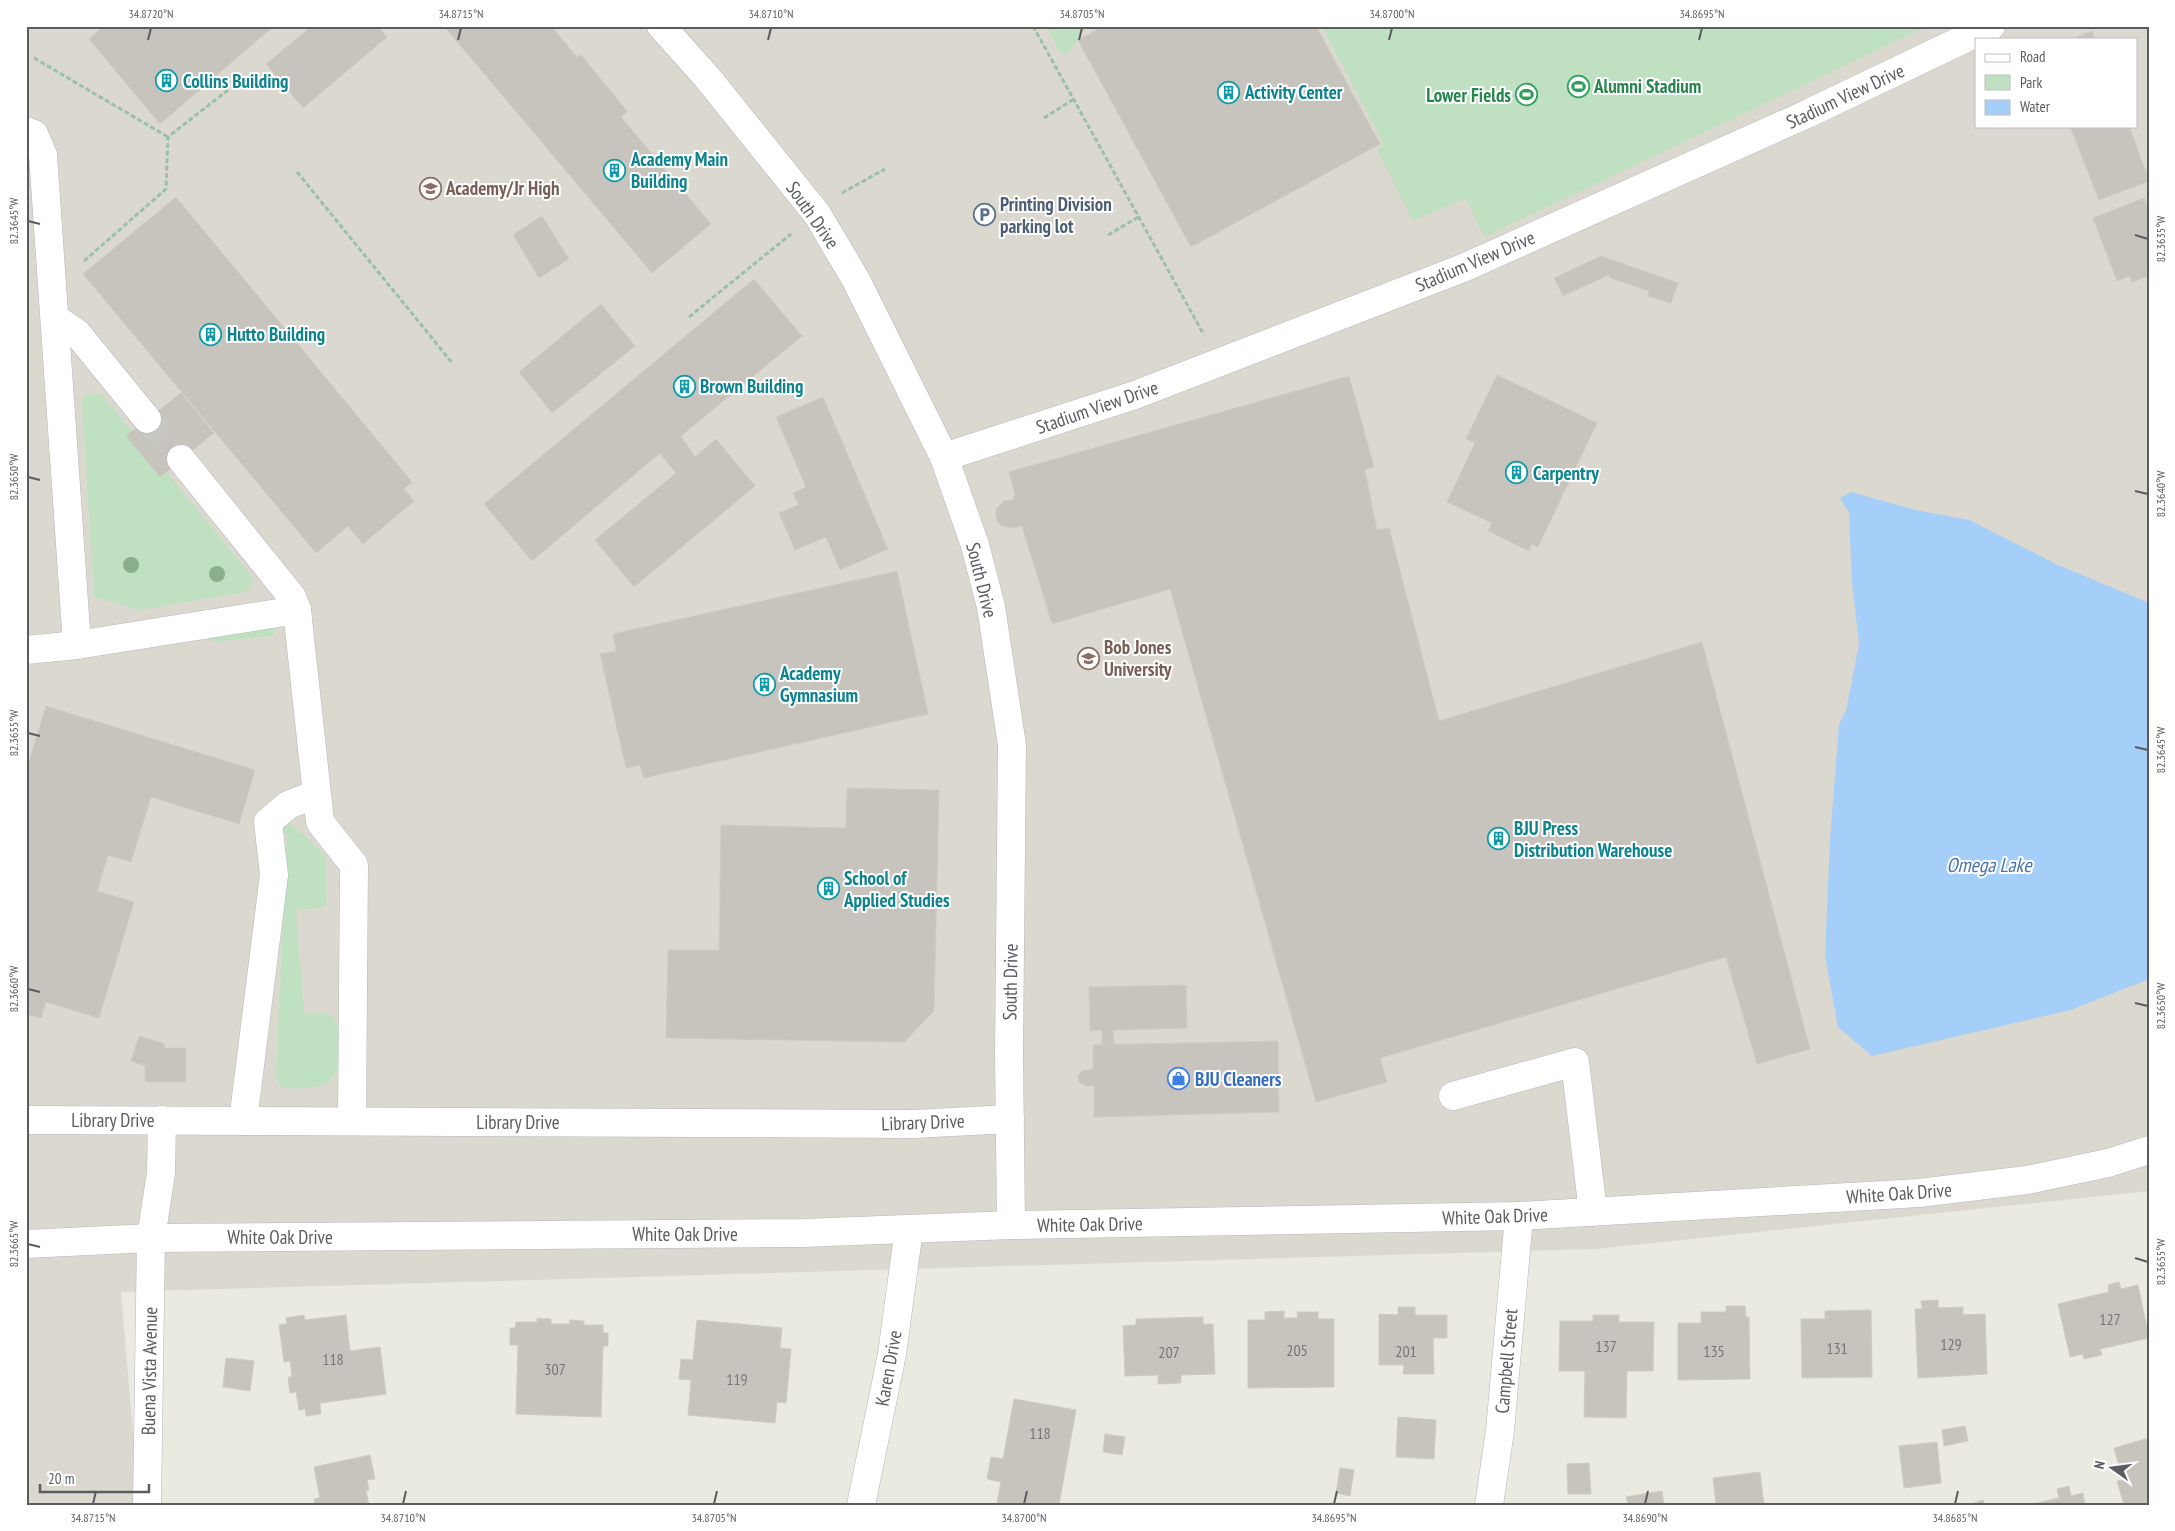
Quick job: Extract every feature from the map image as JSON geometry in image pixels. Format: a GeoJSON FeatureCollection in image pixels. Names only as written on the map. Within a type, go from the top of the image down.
{"type":"FeatureCollection","features":[{"type":"Feature","properties":{"kind":"street","name":"South Drive"},"geometry":{"type":"LineString","coordinates":[[661,26],[706,76],[817,214],[856,280],[944,457],[975,545],[990,607],[1012,745],[1011,1225]]}},
{"type":"Feature","properties":{"kind":"street","name":"Stadium View Drive"},"geometry":{"type":"LineString","coordinates":[[944,457],[1135,395],[1463,268],[1807,114],[1991,26]]}},
{"type":"Feature","properties":{"kind":"street"},"geometry":{"type":"LineString","coordinates":[[26,131],[34,134],[43,155],[78,645]]}},
{"type":"Feature","properties":{"kind":"street"},"geometry":{"type":"LineString","coordinates":[[55,318],[77,332],[147,419]]}},
{"type":"Feature","properties":{"kind":"street"},"geometry":{"type":"LineString","coordinates":[[181,459],[292,597],[297,610],[320,822],[354,865],[352,1121]]}},
{"type":"Feature","properties":{"kind":"street"},"geometry":{"type":"LineString","coordinates":[[26,650],[78,645],[297,610]]}},
{"type":"Feature","properties":{"kind":"street"},"geometry":{"type":"LineString","coordinates":[[243,1121],[274,875],[268,822],[288,805],[316,794]]}},
{"type":"Feature","properties":{"kind":"street"},"geometry":{"type":"LineString","coordinates":[[1453,1096],[1575,1062],[1593,1212]]}},
{"type":"Feature","properties":{"kind":"street","name":"Library Drive"},"geometry":{"type":"LineString","coordinates":[[26,1120],[914,1124],[1010,1119]]}},
{"type":"Feature","properties":{"kind":"street","name":"Buena Vista Avenue"},"geometry":{"type":"LineString","coordinates":[[147,1505],[151,1238],[161,1173],[162,1120]]}},
{"type":"Feature","properties":{"kind":"street","name":"White Oak Drive"},"geometry":{"type":"LineString","coordinates":[[26,1244],[151,1238],[794,1233],[1011,1225],[1519,1216],[1919,1193],[2027,1180],[2108,1163],[2149,1150]]}},
{"type":"Feature","properties":{"kind":"street","name":"Campbell Street"},"geometry":{"type":"LineString","coordinates":[[1489,1505],[1500,1431],[1519,1216]]}},
{"type":"Feature","properties":{"kind":"street","name":"Karen Drive"},"geometry":{"type":"LineString","coordinates":[[861,1505],[892,1354],[909,1230]]}},
{"type":"Feature","properties":{"kind":"path"},"geometry":{"type":"LineString","coordinates":[[1033,26],[1140,216],[1204,336]]}},
{"type":"Feature","properties":{"kind":"path"},"geometry":{"type":"LineString","coordinates":[[34,58],[168,137]]}},
{"type":"Feature","properties":{"kind":"path"},"geometry":{"type":"LineString","coordinates":[[80,264],[166,189],[168,137],[228,90]]}},
{"type":"Feature","properties":{"kind":"path"},"geometry":{"type":"LineString","coordinates":[[1044,118],[1074,99]]}},
{"type":"Feature","properties":{"kind":"path"},"geometry":{"type":"LineString","coordinates":[[840,195],[885,169]]}},
{"type":"Feature","properties":{"kind":"path"},"geometry":{"type":"LineString","coordinates":[[297,172],[453,364]]}},
{"type":"Feature","properties":{"kind":"path"},"geometry":{"type":"LineString","coordinates":[[1108,235],[1140,216]]}},
{"type":"Feature","properties":{"kind":"path"},"geometry":{"type":"LineString","coordinates":[[689,317],[793,233]]}},
{"type":"Feature","properties":{"kind":"shaded area","name":"Bob Jones University"},"geometry":{"type":"Polygon","coordinates":[[[26,26],[2149,26],[2149,1191],[1596,1249],[121,1292],[139,1505],[26,1505],[26,26]]]}},
{"type":"Feature","properties":{"kind":"green space"},"geometry":{"type":"Polygon","coordinates":[[[1046,26],[1081,26],[1078,40],[1066,55],[1059,50],[1046,26]]]}},
{"type":"Feature","properties":{"kind":"green space","name":"Alumni Stadium"},"geometry":{"type":"Polygon","coordinates":[[[1322,26],[1928,26],[1484,237],[1466,198],[1413,221],[1377,149],[1384,145],[1322,26]]]}},
{"type":"Feature","properties":{"kind":"green space"},"geometry":{"type":"Polygon","coordinates":[[[88,393],[101,394],[132,432],[160,477],[166,472],[252,577],[252,585],[245,592],[139,610],[94,596],[82,401],[88,393]]]}},
{"type":"Feature","properties":{"kind":"green space"},"geometry":{"type":"Polygon","coordinates":[[[270,627],[276,631],[272,636],[212,642],[208,637],[270,627]]]}},
{"type":"Feature","properties":{"kind":"green space"},"geometry":{"type":"Polygon","coordinates":[[[284,818],[321,851],[325,857],[327,903],[321,908],[296,910],[304,1014],[321,1013],[330,1015],[338,1027],[341,1046],[335,1074],[326,1083],[308,1088],[282,1088],[276,1078],[287,834],[277,832],[284,818]]]}},
{"type":"Feature","properties":{"kind":"water","name":"Omega Lake"},"geometry":{"type":"Polygon","coordinates":[[[1851,492],[1916,510],[1969,520],[2056,564],[2149,603],[2149,979],[2071,1010],[1872,1056],[1838,1027],[1825,956],[1830,840],[1839,724],[1846,711],[1859,644],[1852,583],[1849,513],[1840,498],[1851,492]]]}},
{"type":"Feature","properties":{"kind":"building","name":"Collins Building"},"geometry":{"type":"Polygon","coordinates":[[[104,26],[274,26],[160,124],[89,39],[104,26]]]}},
{"type":"Feature","properties":{"kind":"building"},"geometry":{"type":"Polygon","coordinates":[[[312,26],[378,26],[387,37],[303,108],[266,64],[312,26]]]}},
{"type":"Feature","properties":{"kind":"building","name":"Academy Main Building"},"geometry":{"type":"Polygon","coordinates":[[[444,26],[551,26],[577,57],[581,55],[627,111],[621,117],[711,224],[652,273],[444,26]]]}},
{"type":"Feature","properties":{"kind":"building","name":"Activity Center"},"geometry":{"type":"Polygon","coordinates":[[[1104,26],[1316,26],[1380,144],[1191,247],[1078,40],[1104,26]]]}},
{"type":"Feature","properties":{"kind":"building"},"geometry":{"type":"Polygon","coordinates":[[[2092,31],[2095,38],[2075,38],[2092,31]]]}},
{"type":"Feature","properties":{"kind":"building"},"geometry":{"type":"Polygon","coordinates":[[[2071,128],[2130,128],[2149,181],[2099,200],[2071,128]]]}},
{"type":"Feature","properties":{"kind":"building","name":"Hutto Building"},"geometry":{"type":"Polygon","coordinates":[[[176,197],[412,482],[404,489],[414,501],[363,544],[348,526],[316,553],[83,274],[176,197]]]}},
{"type":"Feature","properties":{"kind":"building"},"geometry":{"type":"Polygon","coordinates":[[[2144,198],[2149,210],[2149,269],[2146,270],[2148,276],[2132,282],[2129,276],[2117,281],[2093,218],[2144,198]]]}},
{"type":"Feature","properties":{"kind":"building"},"geometry":{"type":"Polygon","coordinates":[[[542,216],[569,259],[539,278],[513,235],[542,216]]]}},
{"type":"Feature","properties":{"kind":"building"},"geometry":{"type":"Polygon","coordinates":[[[1601,256],[1678,283],[1671,303],[1648,296],[1649,291],[1611,278],[1609,275],[1563,296],[1554,278],[1601,256]]]}},
{"type":"Feature","properties":{"kind":"building","name":"Brown Building"},"geometry":{"type":"Polygon","coordinates":[[[754,279],[802,336],[681,436],[695,457],[716,439],[755,486],[634,587],[595,540],[676,473],[660,453],[532,561],[484,504],[754,279]]]}},
{"type":"Feature","properties":{"kind":"building"},"geometry":{"type":"Polygon","coordinates":[[[601,304],[635,346],[552,413],[519,372],[601,304]]]}},
{"type":"Feature","properties":{"kind":"building","name":"Carpentry"},"geometry":{"type":"Polygon","coordinates":[[[1497,375],[1597,423],[1538,547],[1532,544],[1529,551],[1488,531],[1492,523],[1447,502],[1475,443],[1466,439],[1497,375]]]}},
{"type":"Feature","properties":{"kind":"building","name":"BJU Press Distribution Warehouse"},"geometry":{"type":"Polygon","coordinates":[[[1349,376],[1374,467],[1365,470],[1377,530],[1389,528],[1439,721],[1702,642],[1810,1049],[1757,1064],[1726,957],[1380,1058],[1387,1082],[1316,1102],[1170,589],[1052,624],[1022,526],[1009,528],[1000,525],[996,518],[996,509],[1004,501],[1013,500],[1015,494],[1009,472],[1349,376]]]}},
{"type":"Feature","properties":{"kind":"building"},"geometry":{"type":"Polygon","coordinates":[[[181,393],[214,433],[160,477],[126,436],[181,393]]]}},
{"type":"Feature","properties":{"kind":"building"},"geometry":{"type":"Polygon","coordinates":[[[823,397],[888,549],[840,570],[826,537],[795,550],[779,513],[799,505],[793,493],[806,487],[776,417],[823,397]]]}},
{"type":"Feature","properties":{"kind":"building","name":"Academy Gymnasium"},"geometry":{"type":"Polygon","coordinates":[[[897,571],[928,714],[644,778],[640,765],[626,768],[600,654],[616,651],[613,634],[897,571]]]}},
{"type":"Feature","properties":{"kind":"building"},"geometry":{"type":"Polygon","coordinates":[[[46,706],[255,770],[239,824],[151,797],[131,862],[108,855],[97,891],[134,902],[99,1018],[46,1002],[41,1018],[26,1014],[26,771],[46,706]]]}},
{"type":"Feature","properties":{"kind":"building","name":"School of Applied Studies"},"geometry":{"type":"Polygon","coordinates":[[[847,788],[939,790],[934,1011],[904,1042],[666,1038],[668,950],[719,950],[721,825],[846,828],[847,788]]]}},
{"type":"Feature","properties":{"kind":"building"},"geometry":{"type":"Polygon","coordinates":[[[1186,985],[1187,1028],[1113,1030],[1114,1045],[1102,1045],[1102,1030],[1090,1031],[1089,987],[1186,985]]]}},
{"type":"Feature","properties":{"kind":"building"},"geometry":{"type":"Polygon","coordinates":[[[139,1036],[165,1044],[164,1048],[186,1048],[186,1082],[145,1082],[145,1066],[131,1061],[139,1036]]]}},
{"type":"Feature","properties":{"kind":"building","name":"BJU Cleaners"},"geometry":{"type":"Polygon","coordinates":[[[1278,1041],[1279,1112],[1094,1117],[1094,1085],[1086,1086],[1079,1082],[1078,1076],[1082,1071],[1093,1069],[1093,1045],[1278,1041]]]}},
{"type":"Feature","properties":{"kind":"building"},"geometry":{"type":"Polygon","coordinates":[[[2119,1282],[2121,1289],[2138,1285],[2149,1338],[2100,1349],[2102,1355],[2084,1359],[2083,1354],[2070,1357],[2058,1304],[2109,1292],[2108,1285],[2119,1282]]]}},
{"type":"Feature","properties":{"kind":"building"},"geometry":{"type":"Polygon","coordinates":[[[1938,1300],[1938,1308],[1963,1307],[1963,1315],[1985,1314],[1987,1374],[1918,1378],[1915,1309],[1922,1309],[1921,1301],[1938,1300]]]}},
{"type":"Feature","properties":{"kind":"building"},"geometry":{"type":"Polygon","coordinates":[[[1726,1306],[1745,1306],[1746,1317],[1749,1317],[1750,1379],[1678,1380],[1678,1323],[1701,1323],[1701,1312],[1726,1312],[1726,1306]]]}},
{"type":"Feature","properties":{"kind":"building"},"geometry":{"type":"Polygon","coordinates":[[[1398,1307],[1415,1307],[1415,1315],[1447,1315],[1447,1338],[1433,1338],[1434,1374],[1403,1374],[1404,1365],[1379,1365],[1379,1314],[1398,1315],[1398,1307]]]}},
{"type":"Feature","properties":{"kind":"building"},"geometry":{"type":"Polygon","coordinates":[[[1871,1310],[1872,1377],[1802,1378],[1801,1319],[1825,1319],[1825,1311],[1871,1310]]]}},
{"type":"Feature","properties":{"kind":"building"},"geometry":{"type":"Polygon","coordinates":[[[1284,1311],[1284,1318],[1298,1318],[1297,1312],[1318,1312],[1318,1319],[1334,1319],[1334,1387],[1248,1388],[1248,1320],[1265,1320],[1265,1312],[1284,1311]]]}},
{"type":"Feature","properties":{"kind":"building"},"geometry":{"type":"Polygon","coordinates":[[[304,1315],[305,1320],[346,1315],[350,1351],[380,1347],[386,1394],[320,1403],[321,1414],[306,1416],[305,1409],[299,1410],[296,1392],[290,1393],[288,1377],[292,1377],[290,1361],[284,1362],[279,1325],[287,1324],[286,1318],[304,1315]]]}},
{"type":"Feature","properties":{"kind":"building"},"geometry":{"type":"Polygon","coordinates":[[[1593,1315],[1619,1315],[1619,1322],[1654,1322],[1653,1371],[1627,1371],[1626,1418],[1584,1417],[1585,1371],[1559,1371],[1560,1321],[1593,1321],[1593,1315]]]}},
{"type":"Feature","properties":{"kind":"building"},"geometry":{"type":"Polygon","coordinates":[[[1203,1317],[1203,1324],[1213,1324],[1215,1374],[1181,1375],[1181,1383],[1158,1384],[1158,1375],[1125,1376],[1123,1326],[1136,1325],[1136,1319],[1203,1317]]]}},
{"type":"Feature","properties":{"kind":"building"},"geometry":{"type":"Polygon","coordinates":[[[537,1318],[551,1319],[551,1324],[570,1324],[569,1320],[584,1321],[584,1325],[603,1325],[603,1333],[608,1333],[608,1346],[603,1346],[601,1417],[516,1414],[518,1345],[510,1345],[510,1328],[515,1328],[516,1322],[537,1322],[537,1318]]]}},
{"type":"Feature","properties":{"kind":"building"},"geometry":{"type":"Polygon","coordinates":[[[697,1320],[782,1328],[780,1348],[791,1349],[786,1403],[777,1402],[775,1423],[688,1415],[691,1380],[679,1379],[681,1359],[693,1360],[697,1320]]]}},
{"type":"Feature","properties":{"kind":"building"},"geometry":{"type":"Polygon","coordinates":[[[226,1358],[254,1361],[250,1391],[223,1387],[226,1358]]]}},
{"type":"Feature","properties":{"kind":"building"},"geometry":{"type":"Polygon","coordinates":[[[1014,1399],[1076,1410],[1059,1505],[997,1503],[1001,1482],[987,1479],[991,1457],[1003,1459],[1014,1399]]]}},
{"type":"Feature","properties":{"kind":"building"},"geometry":{"type":"Polygon","coordinates":[[[1398,1417],[1436,1420],[1434,1459],[1396,1457],[1398,1417]]]}},
{"type":"Feature","properties":{"kind":"building"},"geometry":{"type":"Polygon","coordinates":[[[1965,1426],[1968,1441],[1944,1446],[1942,1430],[1965,1426]]]}},
{"type":"Feature","properties":{"kind":"building"},"geometry":{"type":"Polygon","coordinates":[[[1105,1434],[1125,1437],[1122,1455],[1103,1452],[1105,1434]]]}},
{"type":"Feature","properties":{"kind":"building"},"geometry":{"type":"Polygon","coordinates":[[[2149,1438],[2149,1505],[2124,1505],[2117,1481],[2123,1480],[2114,1448],[2149,1438]]]}},
{"type":"Feature","properties":{"kind":"building"},"geometry":{"type":"Polygon","coordinates":[[[1937,1442],[1941,1483],[1904,1488],[1899,1446],[1937,1442]]]}},
{"type":"Feature","properties":{"kind":"building"},"geometry":{"type":"Polygon","coordinates":[[[370,1455],[375,1479],[367,1480],[369,1490],[366,1491],[369,1505],[315,1505],[314,1499],[320,1498],[314,1467],[370,1455]]]}},
{"type":"Feature","properties":{"kind":"building"},"geometry":{"type":"Polygon","coordinates":[[[1589,1463],[1591,1494],[1568,1494],[1567,1464],[1589,1463]]]}},
{"type":"Feature","properties":{"kind":"building"},"geometry":{"type":"Polygon","coordinates":[[[1340,1468],[1354,1470],[1350,1496],[1336,1493],[1340,1468]]]}},
{"type":"Feature","properties":{"kind":"building"},"geometry":{"type":"Polygon","coordinates":[[[1760,1472],[1764,1505],[1716,1505],[1713,1478],[1760,1472]]]}},
{"type":"Feature","properties":{"kind":"building"},"geometry":{"type":"Polygon","coordinates":[[[2069,1486],[2071,1496],[2083,1493],[2085,1505],[2028,1505],[2059,1498],[2057,1489],[2069,1486]]]}},
{"type":"Feature","properties":{"kind":"building"},"geometry":{"type":"Polygon","coordinates":[[[1662,1491],[1664,1505],[1628,1505],[1626,1497],[1662,1491]]]}},
{"type":"Feature","properties":{"kind":"building"},"geometry":{"type":"Polygon","coordinates":[[[1983,1500],[1984,1505],[1968,1505],[1983,1500]]]}},
{"type":"Feature","properties":{"kind":"tunnel"},"geometry":{"type":"LineString","coordinates":[[147,419],[181,459]]}},
{"type":"Feature","properties":{"kind":"place","name":"Collins Building"},"geometry":{"type":"Point","coordinates":[167,81]}},
{"type":"Feature","properties":{"kind":"place","name":"Alumni Stadium"},"geometry":{"type":"Point","coordinates":[1578,86]}},
{"type":"Feature","properties":{"kind":"place","name":"Activity Center"},"geometry":{"type":"Point","coordinates":[1229,92]}},
{"type":"Feature","properties":{"kind":"place","name":"Lower Fields"},"geometry":{"type":"Point","coordinates":[1527,95]}},
{"type":"Feature","properties":{"kind":"place","name":"Academy Main Building"},"geometry":{"type":"Point","coordinates":[615,170]}},
{"type":"Feature","properties":{"kind":"place","name":"Academy/Jr High"},"geometry":{"type":"Point","coordinates":[430,188]}},
{"type":"Feature","properties":{"kind":"place","name":"Printing Division parking lot"},"geometry":{"type":"Point","coordinates":[984,215]}},
{"type":"Feature","properties":{"kind":"place","name":"Hutto Building"},"geometry":{"type":"Point","coordinates":[211,334]}},
{"type":"Feature","properties":{"kind":"place","name":"Brown Building"},"geometry":{"type":"Point","coordinates":[684,386]}},
{"type":"Feature","properties":{"kind":"place","name":"Carpentry"},"geometry":{"type":"Point","coordinates":[1517,473]}},
{"type":"Feature","properties":{"kind":"place","name":"Bob Jones University"},"geometry":{"type":"Point","coordinates":[1088,658]}},
{"type":"Feature","properties":{"kind":"place","name":"Academy Gymnasium"},"geometry":{"type":"Point","coordinates":[764,684]}},
{"type":"Feature","properties":{"kind":"place","name":"BJU Press Distribution Warehouse"},"geometry":{"type":"Point","coordinates":[1498,839]}},
{"type":"Feature","properties":{"kind":"place","name":"School of Applied Studies"},"geometry":{"type":"Point","coordinates":[828,889]}},
{"type":"Feature","properties":{"kind":"place","name":"BJU Cleaners"},"geometry":{"type":"Point","coordinates":[1179,1079]}}]}
